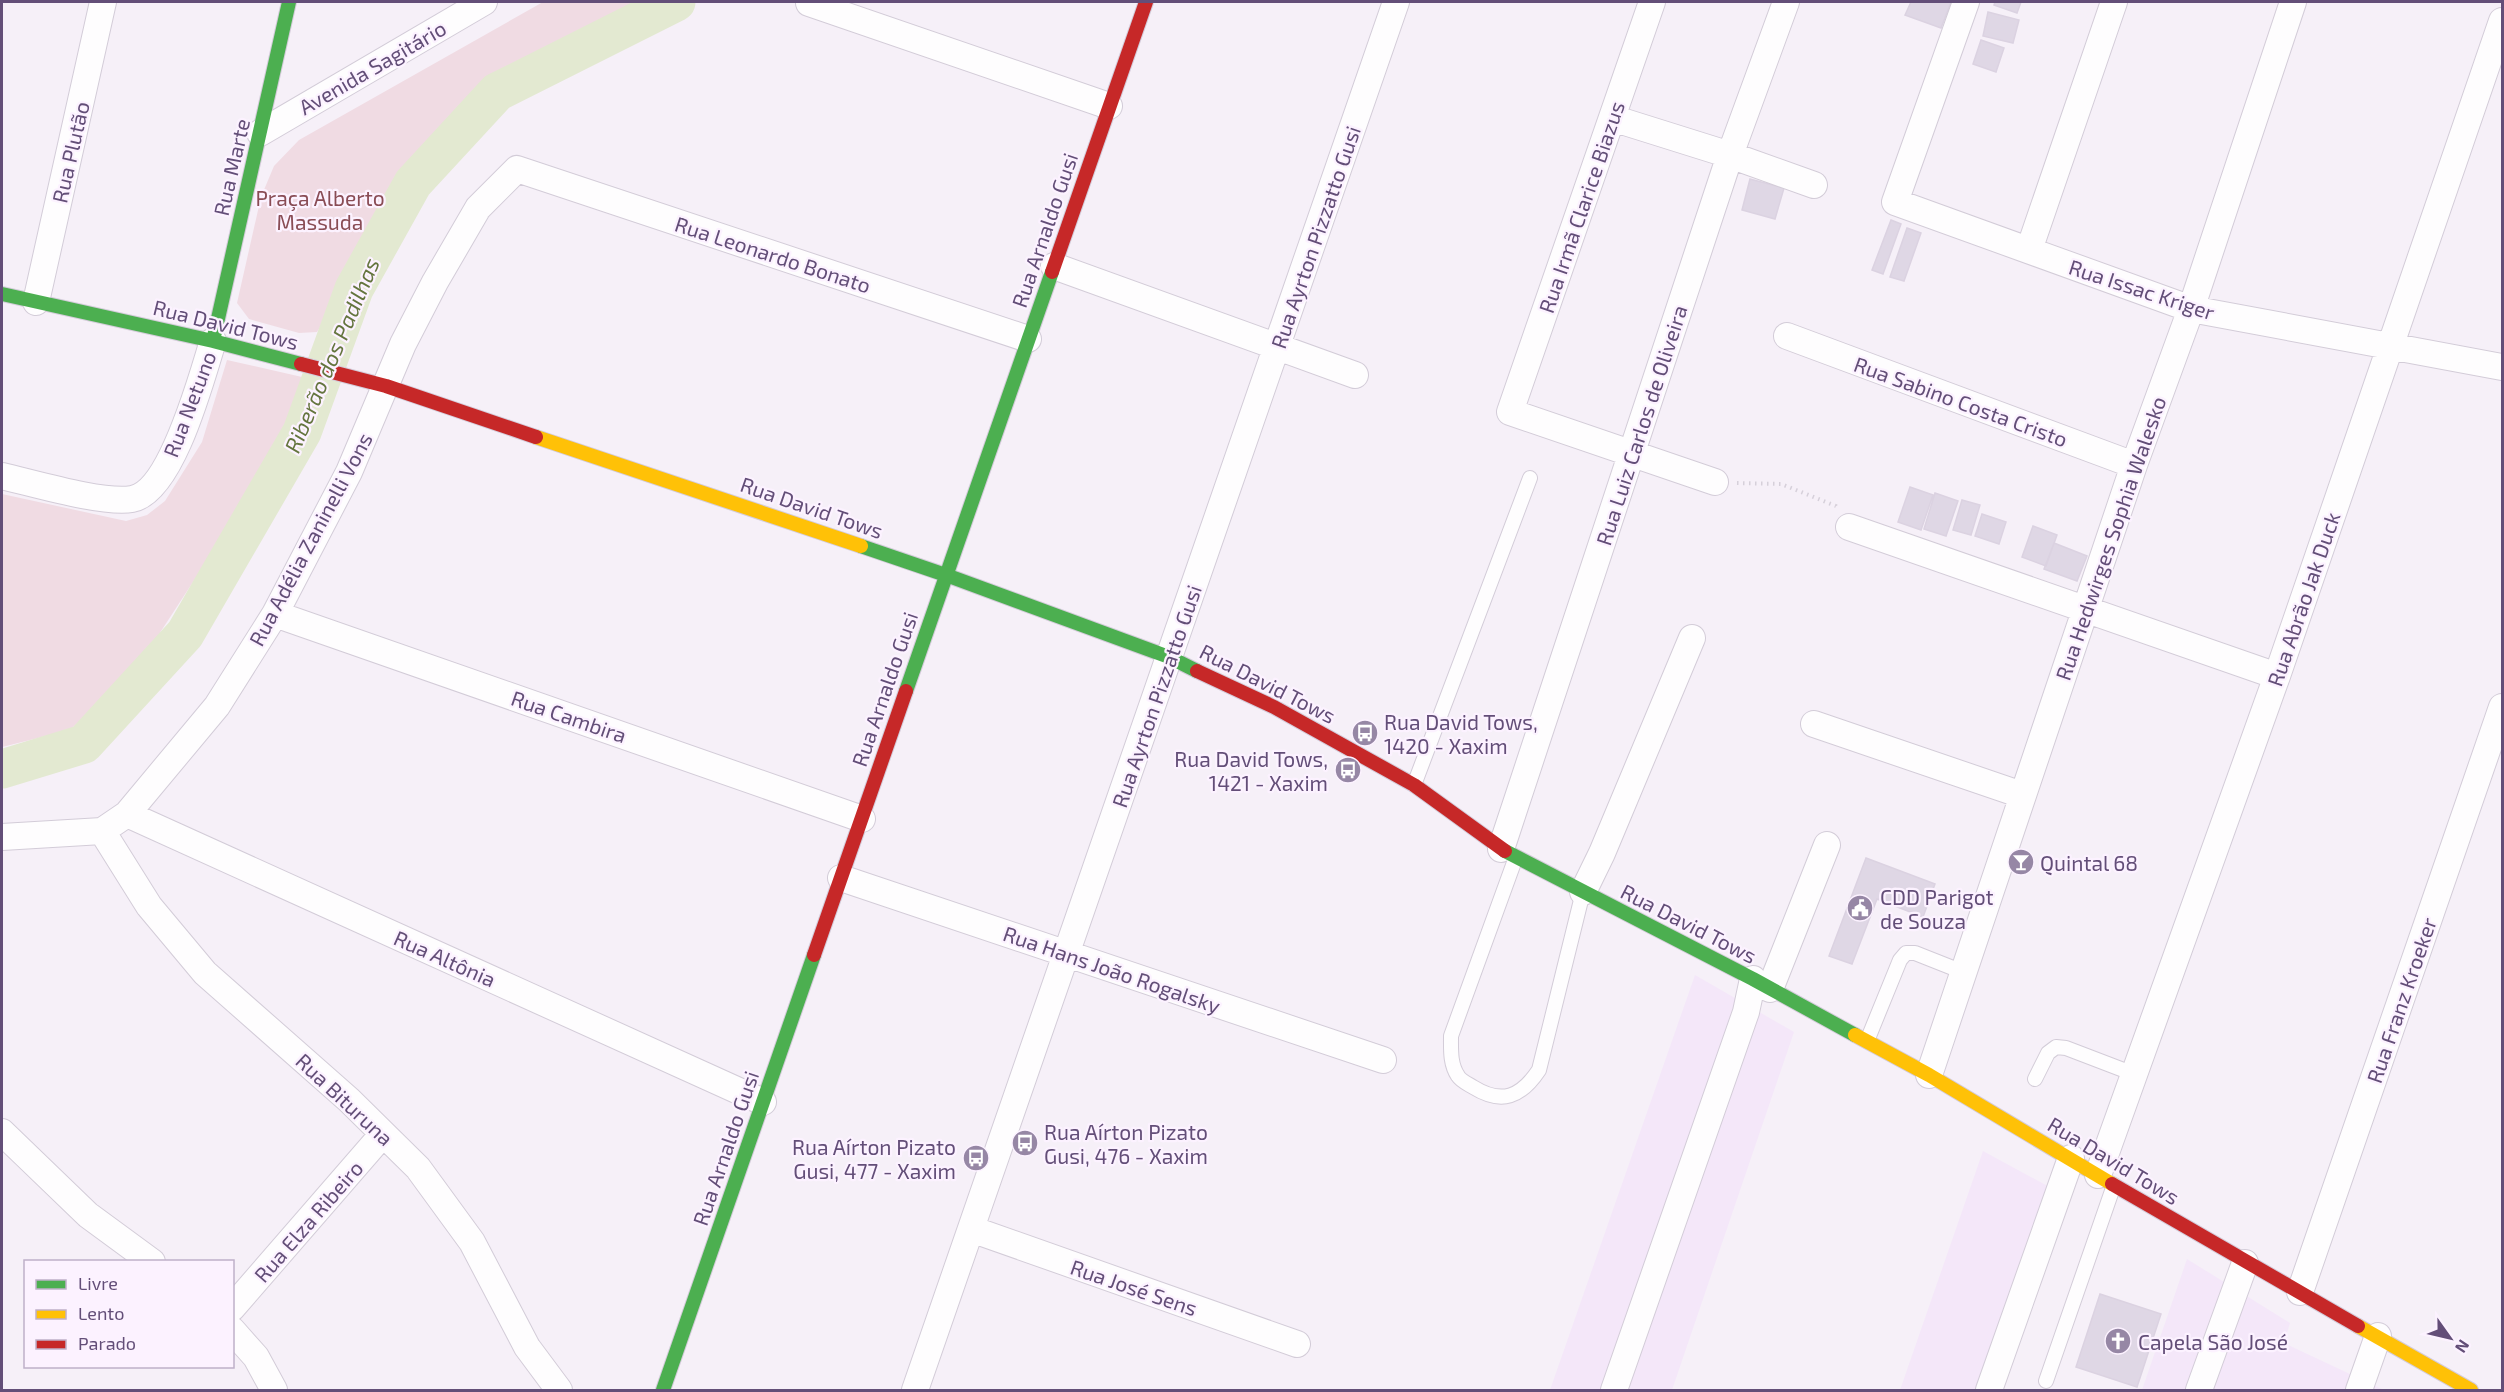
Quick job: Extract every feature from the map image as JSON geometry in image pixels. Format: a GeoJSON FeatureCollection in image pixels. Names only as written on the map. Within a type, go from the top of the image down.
{"type":"FeatureCollection","features":[{"type":"Feature","properties":{"kind":"street","name":"Rua Plutão"},"geometry":{"type":"LineString","coordinates":[[36,302],[104,2]]}},
{"type":"Feature","properties":{"kind":"street","name":"Rua Marte"},"geometry":{"type":"LineString","coordinates":[[213,341],[289,2]]}},
{"type":"Feature","properties":{"kind":"street","name":"Rua Arnaldo Gusi"},"geometry":{"type":"LineString","coordinates":[[663,1390],[1146,2]]}},
{"type":"Feature","properties":{"kind":"street","name":"Rua Ayrton Pizzatto Gusi"},"geometry":{"type":"LineString","coordinates":[[915,1390],[1396,2]]}},
{"type":"Feature","properties":{"kind":"street","name":"Rua Irmã Clarice Biazus"},"geometry":{"type":"LineString","coordinates":[[1632,452],[1510,412],[1652,2]]}},
{"type":"Feature","properties":{"kind":"street","name":"Rua Luiz Carlos de Oliveira"},"geometry":{"type":"LineString","coordinates":[[1508,853],[1632,452],[1730,155],[1786,2]]}},
{"type":"Feature","properties":{"kind":"street","name":"Rua Issac Kriger"},"geometry":{"type":"LineString","coordinates":[[1966,2],[1895,202],[2192,309],[2390,348],[2502,367]]}},
{"type":"Feature","properties":{"kind":"street"},"geometry":{"type":"LineString","coordinates":[[2029,250],[2114,2]]}},
{"type":"Feature","properties":{"kind":"street","name":"Rua Hedwirges Sophia Walesko"},"geometry":{"type":"LineString","coordinates":[[1929,1075],[2134,465],[2192,309],[2293,2]]}},
{"type":"Feature","properties":{"kind":"street"},"geometry":{"type":"LineString","coordinates":[[809,3],[1109,106]]}},
{"type":"Feature","properties":{"kind":"street","name":"Avenida Sagitário"},"geometry":{"type":"LineString","coordinates":[[260,133],[473,5]]}},
{"type":"Feature","properties":{"kind":"street","name":"Rua Abrão Jak Duck"},"geometry":{"type":"LineString","coordinates":[[2106,1180],[2134,1074],[2277,676],[2502,21]]}},
{"type":"Feature","properties":{"kind":"street"},"geometry":{"type":"LineString","coordinates":[[1612,118],[1730,155],[1814,185]]}},
{"type":"Feature","properties":{"kind":"street","name":"Rua Leonardo Bonato"},"geometry":{"type":"LineString","coordinates":[[517,169],[1028,339]]}},
{"type":"Feature","properties":{"kind":"street","name":"Rua Adélia Zaninelli Vons"},"geometry":{"type":"LineString","coordinates":[[102,831],[127,814],[217,706],[276,614],[349,472],[408,334],[478,208],[517,169]]}},
{"type":"Feature","properties":{"kind":"street"},"geometry":{"type":"LineString","coordinates":[[1054,266],[1355,375]]}},
{"type":"Feature","properties":{"kind":"street","name":"Rua David Tows"},"geometry":{"type":"LineString","coordinates":[[2,294],[213,341],[386,386],[946,575],[1169,657],[1274,707],[1414,785],[1508,853],[1762,984],[1929,1075],[2245,1263],[2378,1336],[2470,1390]]}},
{"type":"Feature","properties":{"kind":"street","name":"Rua Sabino Costa Cristo"},"geometry":{"type":"LineString","coordinates":[[1787,336],[2134,465]]}},
{"type":"Feature","properties":{"kind":"street","name":"Rua Netuno"},"geometry":{"type":"LineString","coordinates":[[2,476],[111,500],[133,499],[146,493],[158,480],[183,432],[213,341]]}},
{"type":"Feature","properties":{"kind":"street"},"geometry":{"type":"LineString","coordinates":[[1632,452],[1714,482]]}},
{"type":"Feature","properties":{"kind":"street"},"geometry":{"type":"LineString","coordinates":[[1849,527],[2277,676]]}},
{"type":"Feature","properties":{"kind":"street","name":"Rua Cambira"},"geometry":{"type":"LineString","coordinates":[[276,614],[862,819]]}},
{"type":"Feature","properties":{"kind":"street"},"geometry":{"type":"LineString","coordinates":[[1583,892],[1602,853],[1692,638]]}},
{"type":"Feature","properties":{"kind":"street","name":"Rua Franz Kroeker"},"geometry":{"type":"LineString","coordinates":[[2300,1292],[2502,707]]}},
{"type":"Feature","properties":{"kind":"street"},"geometry":{"type":"LineString","coordinates":[[1814,724],[2022,795]]}},
{"type":"Feature","properties":{"kind":"street","name":"Rua Altônia"},"geometry":{"type":"LineString","coordinates":[[127,814],[763,1102]]}},
{"type":"Feature","properties":{"kind":"street"},"geometry":{"type":"LineString","coordinates":[[2,837],[102,831]]}},
{"type":"Feature","properties":{"kind":"street","name":"Rua Bituruna"},"geometry":{"type":"LineString","coordinates":[[102,831],[149,906],[205,973],[349,1100],[417,1168],[472,1242],[527,1347],[559,1390]]}},
{"type":"Feature","properties":{"kind":"street"},"geometry":{"type":"LineString","coordinates":[[1614,1390],[1746,1012],[1762,984],[1827,845]]}},
{"type":"Feature","properties":{"kind":"street","name":"Rua Hans João Rogalsky"},"geometry":{"type":"LineString","coordinates":[[841,878],[1383,1060]]}},
{"type":"Feature","properties":{"kind":"street"},"geometry":{"type":"LineString","coordinates":[[2,1132],[88,1215],[149,1260]]}},
{"type":"Feature","properties":{"kind":"street","name":"Rua Elza Ribeiro"},"geometry":{"type":"LineString","coordinates":[[234,1306],[383,1134]]}},
{"type":"Feature","properties":{"kind":"street"},"geometry":{"type":"LineString","coordinates":[[1989,1390],[2071,1158]]}},
{"type":"Feature","properties":{"kind":"street","name":"Rua José Sens"},"geometry":{"type":"LineString","coordinates":[[971,1229],[1297,1344]]}},
{"type":"Feature","properties":{"kind":"street"},"geometry":{"type":"LineString","coordinates":[[2199,1390],[2245,1263]]}},
{"type":"Feature","properties":{"kind":"street"},"geometry":{"type":"LineString","coordinates":[[234,1332],[256,1358],[274,1390]]}},
{"type":"Feature","properties":{"kind":"street"},"geometry":{"type":"LineString","coordinates":[[2359,1390],[2378,1336]]}},
{"type":"Feature","properties":{"kind":"lane"},"geometry":{"type":"LineString","coordinates":[[1414,785],[1530,478]]}},
{"type":"Feature","properties":{"kind":"lane"},"geometry":{"type":"LineString","coordinates":[[1508,853],[1451,1036],[1451,1060],[1459,1078],[1488,1096],[1518,1094],[1528,1087],[1539,1070],[1583,892]]}},
{"type":"Feature","properties":{"kind":"lane"},"geometry":{"type":"LineString","coordinates":[[1866,1041],[1900,960],[1906,953],[1915,953],[1963,972]]}},
{"type":"Feature","properties":{"kind":"lane"},"geometry":{"type":"LineString","coordinates":[[2035,1079],[2048,1053],[2056,1047],[2066,1048],[2134,1074]]}},
{"type":"Feature","properties":{"kind":"lane"},"geometry":{"type":"LineString","coordinates":[[2046,1382],[2106,1180]]}},
{"type":"Feature","properties":{"kind":"path"},"geometry":{"type":"LineString","coordinates":[[1714,482],[1781,484],[1836,506],[1849,527]]}},
{"type":"Feature","properties":{"kind":"shaded area"},"geometry":{"type":"Polygon","coordinates":[[[1695,975],[1794,1032],[1672,1390],[1550,1390],[1695,975]]]}},
{"type":"Feature","properties":{"kind":"shaded area"},"geometry":{"type":"Polygon","coordinates":[[[1983,1151],[2066,1196],[1998,1390],[1900,1390],[1983,1151]]]}},
{"type":"Feature","properties":{"kind":"shaded area"},"geometry":{"type":"Polygon","coordinates":[[[2187,1259],[2290,1323],[2284,1343],[2384,1390],[2142,1390],[2187,1259]]]}},
{"type":"Feature","properties":{"kind":"green space","name":"Praça Alberto Massuda"},"geometry":{"type":"Polygon","coordinates":[[[543,2],[656,2],[506,75],[461,111],[409,166],[391,195],[363,257],[317,332],[299,333],[249,319],[237,303],[261,197],[274,166],[299,140],[543,2]]]}},
{"type":"Feature","properties":{"kind":"green space"},"geometry":{"type":"Polygon","coordinates":[[[227,360],[302,377],[285,430],[206,562],[137,668],[70,730],[2,747],[2,494],[126,521],[147,515],[165,501],[202,442],[227,360]]]}},
{"type":"Feature","properties":{"kind":"building"},"geometry":{"type":"Polygon","coordinates":[[[1911,2],[1951,2],[1941,28],[1905,15],[1911,2]]]}},
{"type":"Feature","properties":{"kind":"building"},"geometry":{"type":"Polygon","coordinates":[[[1995,2],[2021,2],[2017,13],[1994,5],[1995,2]]]}},
{"type":"Feature","properties":{"kind":"building"},"geometry":{"type":"Polygon","coordinates":[[[1988,12],[2019,20],[2013,43],[1983,36],[1988,12]]]}},
{"type":"Feature","properties":{"kind":"building"},"geometry":{"type":"Polygon","coordinates":[[[1981,40],[2004,48],[1996,72],[1973,64],[1981,40]]]}},
{"type":"Feature","properties":{"kind":"building"},"geometry":{"type":"Polygon","coordinates":[[[1750,179],[1784,188],[1775,219],[1742,210],[1750,179]]]}},
{"type":"Feature","properties":{"kind":"building"},"geometry":{"type":"Polygon","coordinates":[[[1891,220],[1901,224],[1883,274],[1872,270],[1891,220]]]}},
{"type":"Feature","properties":{"kind":"building"},"geometry":{"type":"Polygon","coordinates":[[[1907,228],[1921,233],[1904,281],[1890,277],[1907,228]]]}},
{"type":"Feature","properties":{"kind":"building"},"geometry":{"type":"Polygon","coordinates":[[[1910,487],[1933,495],[1921,530],[1898,522],[1910,487]]]}},
{"type":"Feature","properties":{"kind":"building"},"geometry":{"type":"Polygon","coordinates":[[[1935,493],[1958,501],[1946,536],[1924,529],[1935,493]]]}},
{"type":"Feature","properties":{"kind":"building"},"geometry":{"type":"Polygon","coordinates":[[[1962,500],[1980,505],[1971,535],[1953,530],[1962,500]]]}},
{"type":"Feature","properties":{"kind":"building"},"geometry":{"type":"Polygon","coordinates":[[[1982,514],[2006,522],[1999,544],[1975,536],[1982,514]]]}},
{"type":"Feature","properties":{"kind":"building"},"geometry":{"type":"Polygon","coordinates":[[[2033,526],[2057,535],[2046,566],[2022,557],[2033,526]]]}},
{"type":"Feature","properties":{"kind":"building"},"geometry":{"type":"Polygon","coordinates":[[[2054,543],[2087,556],[2077,581],[2044,569],[2054,543]]]}},
{"type":"Feature","properties":{"kind":"building","name":"CDD Parigot de Souza"},"geometry":{"type":"Polygon","coordinates":[[[1866,858],[1935,884],[1923,917],[1877,899],[1852,964],[1829,956],[1866,858]]]}},
{"type":"Feature","properties":{"kind":"building","name":"Capela São José"},"geometry":{"type":"Polygon","coordinates":[[[2100,1294],[2161,1314],[2137,1387],[2076,1367],[2100,1294]]]}},
{"type":"Feature","properties":{"kind":"waterway","name":"Riberão dos Padilhas"},"geometry":{"type":"LineString","coordinates":[[2,769],[84,744],[185,634],[302,432],[354,289],[413,183],[497,92],[676,2]]}},
{"type":"Feature","properties":{"kind":"traffic: fast"},"geometry":{"type":"LineString","coordinates":[[213,341],[289,2]]}},
{"type":"Feature","properties":{"kind":"traffic: fast"},"geometry":{"type":"LineString","coordinates":[[906,691],[1052,272]]}},
{"type":"Feature","properties":{"kind":"traffic: fast"},"geometry":{"type":"LineString","coordinates":[[2,294],[213,341],[301,364]]}},
{"type":"Feature","properties":{"kind":"traffic: fast"},"geometry":{"type":"LineString","coordinates":[[861,546],[1169,657],[1197,671]]}},
{"type":"Feature","properties":{"kind":"traffic: fast"},"geometry":{"type":"LineString","coordinates":[[1505,851],[1753,979],[1855,1035]]}},
{"type":"Feature","properties":{"kind":"traffic: fast"},"geometry":{"type":"LineString","coordinates":[[663,1390],[814,955]]}},
{"type":"Feature","properties":{"kind":"traffic: slow"},"geometry":{"type":"LineString","coordinates":[[536,437],[861,546]]}},
{"type":"Feature","properties":{"kind":"traffic: slow"},"geometry":{"type":"LineString","coordinates":[[1855,1035],[1929,1075],[2112,1184]]}},
{"type":"Feature","properties":{"kind":"traffic: slow"},"geometry":{"type":"LineString","coordinates":[[2358,1326],[2471,1390]]}},
{"type":"Feature","properties":{"kind":"traffic: jam"},"geometry":{"type":"LineString","coordinates":[[1052,272],[1146,2]]}},
{"type":"Feature","properties":{"kind":"traffic: jam"},"geometry":{"type":"LineString","coordinates":[[301,364],[386,386],[536,437]]}},
{"type":"Feature","properties":{"kind":"traffic: jam"},"geometry":{"type":"LineString","coordinates":[[1197,671],[1274,707],[1414,785],[1505,851]]}},
{"type":"Feature","properties":{"kind":"traffic: jam"},"geometry":{"type":"LineString","coordinates":[[814,955],[906,691]]}},
{"type":"Feature","properties":{"kind":"traffic: jam"},"geometry":{"type":"LineString","coordinates":[[2112,1184],[2358,1326]]}},
{"type":"Feature","properties":{"kind":"place","name":"Rua David Tows, 1420 - Xaxim"},"geometry":{"type":"Point","coordinates":[1365,733]}},
{"type":"Feature","properties":{"kind":"place","name":"Rua David Tows, 1421 - Xaxim"},"geometry":{"type":"Point","coordinates":[1348,770]}},
{"type":"Feature","properties":{"kind":"place","name":"Quintal 68"},"geometry":{"type":"Point","coordinates":[2021,862]}},
{"type":"Feature","properties":{"kind":"place","name":"CDD Parigot de Souza"},"geometry":{"type":"Point","coordinates":[1860,908]}},
{"type":"Feature","properties":{"kind":"place","name":"Rua Aírton Pizato Gusi, 476 - Xaxim"},"geometry":{"type":"Point","coordinates":[1025,1143]}},
{"type":"Feature","properties":{"kind":"place","name":"Rua Aírton Pizato Gusi, 477 - Xaxim"},"geometry":{"type":"Point","coordinates":[976,1158]}},
{"type":"Feature","properties":{"kind":"place","name":"Capela São José"},"geometry":{"type":"Point","coordinates":[2118,1341]}}]}
